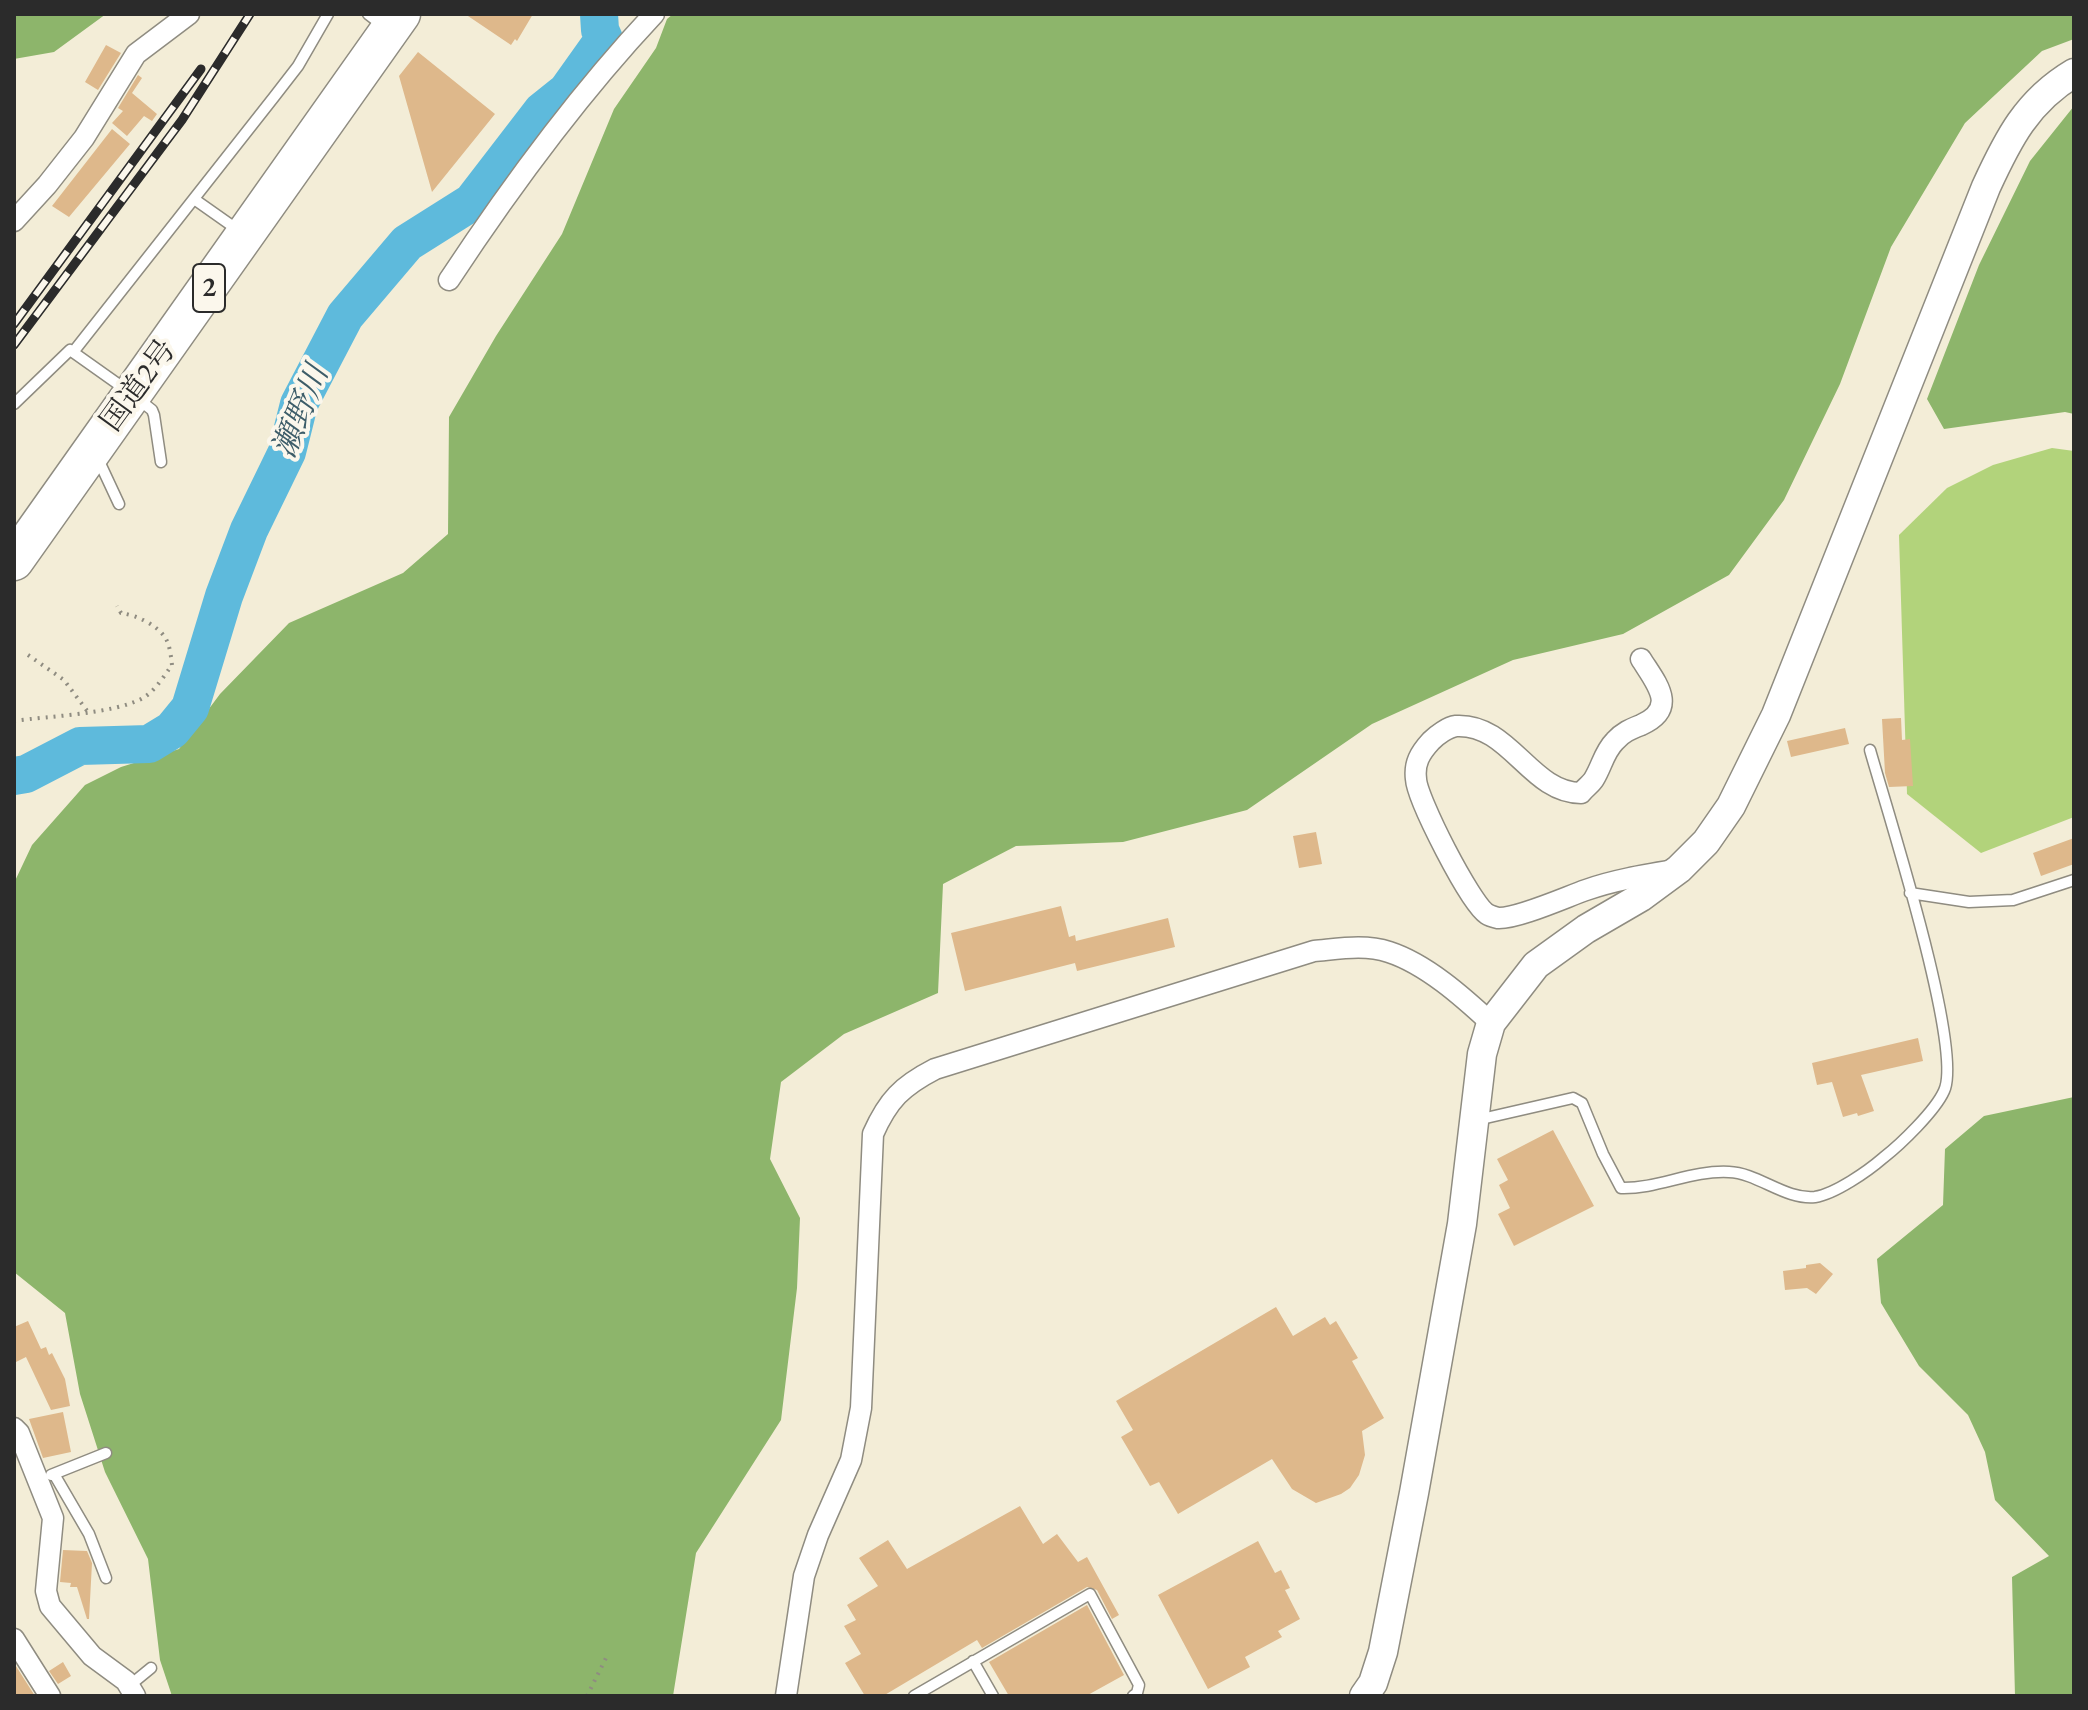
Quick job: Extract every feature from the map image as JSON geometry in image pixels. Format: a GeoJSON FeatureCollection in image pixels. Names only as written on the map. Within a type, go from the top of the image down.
{"type":"FeatureCollection","features":[{"type":"Feature","properties":{"kind":"highway","name":"国道2号"},"geometry":{"type":"LineString","coordinates":[[14,561],[245,236],[386,19]]}},
{"type":"Feature","properties":{"kind":"street"},"geometry":{"type":"LineString","coordinates":[[15,218],[43,200],[136,54],[189,14]]}},
{"type":"Feature","properties":{"kind":"street"},"geometry":{"type":"LineString","coordinates":[[449,280],[550,136],[651,14]]}},
{"type":"Feature","properties":{"kind":"street"},"geometry":{"type":"LineString","coordinates":[[1364,1696],[1373,1683],[1383,1652],[1394,1594],[1462,1224],[1482,1054],[1491,1023],[1536,965],[1679,869],[1706,842],[1731,806],[1776,715],[1986,187],[2009,137],[2034,103],[2074,73]]}},
{"type":"Feature","properties":{"kind":"street"},"geometry":{"type":"LineString","coordinates":[[1641,659],[1662,696],[1661,709],[1656,716],[1628,730],[1615,741],[1602,758],[1594,779],[1581,793],[1566,793],[1550,785],[1500,741],[1479,727],[1453,726],[1433,739],[1417,758],[1415,779],[1419,794],[1467,887],[1486,913],[1499,918],[1541,907],[1588,889],[1679,869]]}},
{"type":"Feature","properties":{"kind":"street"},"geometry":{"type":"LineString","coordinates":[[786,1696],[804,1576],[818,1535],[851,1460],[861,1408],[873,1134],[884,1109],[897,1096],[914,1080],[935,1069],[1314,951],[1363,948],[1389,952],[1456,992],[1491,1023]]}},
{"type":"Feature","properties":{"kind":"street"},"geometry":{"type":"LineString","coordinates":[[14,1428],[46,1477],[53,1518],[46,1591],[50,1606],[92,1656],[109,1667],[132,1691]]}},
{"type":"Feature","properties":{"kind":"street"},"geometry":{"type":"LineString","coordinates":[[14,1639],[50,1696]]}},
{"type":"Feature","properties":{"kind":"lane"},"geometry":{"type":"LineString","coordinates":[[74,351],[298,66],[328,14]]}},
{"type":"Feature","properties":{"kind":"lane"},"geometry":{"type":"LineString","coordinates":[[194,199],[245,236]]}},
{"type":"Feature","properties":{"kind":"lane"},"geometry":{"type":"LineString","coordinates":[[14,404],[70,350],[74,351],[152,410],[161,462]]}},
{"type":"Feature","properties":{"kind":"lane"},"geometry":{"type":"LineString","coordinates":[[94,449],[119,504]]}},
{"type":"Feature","properties":{"kind":"lane"},"geometry":{"type":"LineString","coordinates":[[1475,1121],[1573,1098],[1582,1103],[1621,1188],[1639,1188],[1688,1175],[1731,1172],[1794,1195],[1816,1197],[1877,1163],[1910,1134],[1944,1092],[1948,1075],[1946,1036],[1870,750]]}},
{"type":"Feature","properties":{"kind":"lane"},"geometry":{"type":"LineString","coordinates":[[1910,893],[1969,902],[2013,900],[2074,880]]}},
{"type":"Feature","properties":{"kind":"lane"},"geometry":{"type":"LineString","coordinates":[[106,1453],[46,1477],[89,1534],[106,1578]]}},
{"type":"Feature","properties":{"kind":"lane"},"geometry":{"type":"LineString","coordinates":[[914,1696],[1090,1594],[1139,1685],[1136,1695]]}},
{"type":"Feature","properties":{"kind":"lane"},"geometry":{"type":"LineString","coordinates":[[67,1628],[96,1644]]}},
{"type":"Feature","properties":{"kind":"lane"},"geometry":{"type":"LineString","coordinates":[[973,1661],[993,1696]]}},
{"type":"Feature","properties":{"kind":"lane"},"geometry":{"type":"LineString","coordinates":[[132,1691],[151,1668]]}},
{"type":"Feature","properties":{"kind":"path"},"geometry":{"type":"LineString","coordinates":[[14,721],[119,707],[144,698],[155,688],[172,665],[167,641],[158,630],[130,614],[121,613],[117,606]]}},
{"type":"Feature","properties":{"kind":"path"},"geometry":{"type":"LineString","coordinates":[[28,655],[64,680],[88,712]]}},
{"type":"Feature","properties":{"kind":"path"},"geometry":{"type":"LineString","coordinates":[[587,1696],[607,1656]]}},
{"type":"Feature","properties":{"kind":"green space"},"geometry":{"type":"Polygon","coordinates":[[[14,14],[106,14],[54,52],[14,59],[14,14]]]}},
{"type":"Feature","properties":{"kind":"green space"},"geometry":{"type":"Polygon","coordinates":[[[673,14],[2074,14],[2074,39],[2042,51],[1965,123],[1891,247],[1840,384],[1784,500],[1729,575],[1623,634],[1513,660],[1372,724],[1247,810],[1123,842],[1016,846],[943,884],[938,993],[844,1034],[781,1082],[770,1159],[800,1218],[797,1288],[781,1420],[696,1553],[673,1696],[172,1696],[160,1660],[148,1559],[105,1472],[80,1394],[65,1313],[14,1272],[14,883],[32,845],[85,785],[121,767],[179,749],[220,694],[289,623],[403,573],[448,534],[449,417],[496,336],[562,234],[614,109],[656,48],[667,19],[673,14]]]}},
{"type":"Feature","properties":{"kind":"green space"},"geometry":{"type":"Polygon","coordinates":[[[2074,106],[2074,414],[2065,412],[1944,429],[1927,399],[1979,265],[2030,161],[2074,106]]]}},
{"type":"Feature","properties":{"kind":"green space"},"geometry":{"type":"Polygon","coordinates":[[[2052,448],[2074,451],[2074,817],[1981,853],[1907,794],[1899,535],[1947,488],[1993,465],[2052,448]]]}},
{"type":"Feature","properties":{"kind":"green space"},"geometry":{"type":"Polygon","coordinates":[[[2074,1097],[2074,1696],[2015,1696],[2012,1577],[2049,1556],[1995,1500],[1985,1452],[1968,1415],[1919,1366],[1881,1303],[1877,1259],[1943,1205],[1945,1149],[1984,1116],[2074,1097]]]}},
{"type":"Feature","properties":{"kind":"building"},"geometry":{"type":"Polygon","coordinates":[[[465,14],[533,14],[517,41],[515,39],[511,45],[465,14]]]}},
{"type":"Feature","properties":{"kind":"building"},"geometry":{"type":"Polygon","coordinates":[[[106,45],[121,53],[98,90],[85,82],[106,45]]]}},
{"type":"Feature","properties":{"kind":"building"},"geometry":{"type":"Polygon","coordinates":[[[418,52],[495,114],[432,192],[399,76],[418,52]]]}},
{"type":"Feature","properties":{"kind":"building"},"geometry":{"type":"Polygon","coordinates":[[[138,75],[142,78],[132,93],[157,114],[152,121],[144,116],[127,136],[112,123],[123,111],[118,108],[138,75]]]}},
{"type":"Feature","properties":{"kind":"building"},"geometry":{"type":"Polygon","coordinates":[[[112,129],[130,144],[69,217],[52,206],[112,129]]]}},
{"type":"Feature","properties":{"kind":"building"},"geometry":{"type":"Polygon","coordinates":[[[1901,718],[1902,740],[1910,739],[1913,786],[1889,787],[1885,773],[1882,719],[1901,718]]]}},
{"type":"Feature","properties":{"kind":"building"},"geometry":{"type":"Polygon","coordinates":[[[1845,728],[1849,744],[1791,757],[1787,741],[1845,728]]]}},
{"type":"Feature","properties":{"kind":"building"},"geometry":{"type":"Polygon","coordinates":[[[1316,832],[1322,864],[1299,868],[1293,836],[1316,832]]]}},
{"type":"Feature","properties":{"kind":"building"},"geometry":{"type":"Polygon","coordinates":[[[2074,838],[2074,864],[2041,876],[2033,853],[2074,838]]]}},
{"type":"Feature","properties":{"kind":"building"},"geometry":{"type":"Polygon","coordinates":[[[1061,906],[1069,937],[1075,935],[1076,941],[1168,918],[1175,947],[1077,971],[1075,963],[965,991],[951,933],[1061,906]]]}},
{"type":"Feature","properties":{"kind":"building"},"geometry":{"type":"Polygon","coordinates":[[[1918,1038],[1923,1061],[1861,1075],[1874,1111],[1843,1117],[1832,1082],[1817,1085],[1812,1063],[1918,1038]]]}},
{"type":"Feature","properties":{"kind":"building"},"geometry":{"type":"Polygon","coordinates":[[[1553,1130],[1594,1206],[1514,1246],[1498,1214],[1510,1208],[1499,1185],[1508,1180],[1497,1159],[1553,1130]]]}},
{"type":"Feature","properties":{"kind":"building"},"geometry":{"type":"Polygon","coordinates":[[[1820,1263],[1833,1274],[1816,1294],[1807,1288],[1785,1290],[1783,1271],[1820,1263]]]}},
{"type":"Feature","properties":{"kind":"building"},"geometry":{"type":"Polygon","coordinates":[[[1276,1307],[1293,1336],[1325,1317],[1330,1325],[1336,1321],[1358,1358],[1352,1361],[1384,1418],[1362,1431],[1365,1455],[1359,1475],[1350,1488],[1341,1494],[1316,1503],[1292,1489],[1272,1459],[1178,1514],[1159,1482],[1150,1486],[1121,1437],[1133,1430],[1116,1401],[1276,1307]]]}},
{"type":"Feature","properties":{"kind":"building"},"geometry":{"type":"Polygon","coordinates":[[[28,1321],[41,1349],[46,1347],[49,1355],[52,1353],[65,1379],[70,1406],[51,1410],[26,1357],[14,1363],[14,1327],[28,1321]]]}},
{"type":"Feature","properties":{"kind":"building"},"geometry":{"type":"Polygon","coordinates":[[[63,1412],[71,1452],[43,1458],[29,1419],[63,1412]]]}},
{"type":"Feature","properties":{"kind":"building"},"geometry":{"type":"Polygon","coordinates":[[[1020,1506],[1043,1544],[1057,1534],[1078,1562],[1087,1557],[1119,1615],[1112,1619],[1097,1590],[1087,1587],[982,1648],[977,1640],[883,1696],[865,1696],[845,1663],[861,1654],[844,1626],[856,1620],[847,1605],[878,1586],[859,1558],[888,1540],[907,1569],[1020,1506]]]}},
{"type":"Feature","properties":{"kind":"building"},"geometry":{"type":"Polygon","coordinates":[[[1258,1541],[1275,1573],[1281,1570],[1290,1588],[1285,1590],[1300,1619],[1278,1631],[1282,1637],[1245,1657],[1250,1667],[1208,1689],[1158,1595],[1258,1541]]]}},
{"type":"Feature","properties":{"kind":"building"},"geometry":{"type":"Polygon","coordinates":[[[63,1550],[87,1551],[92,1563],[89,1619],[77,1587],[60,1582],[63,1550]]]}},
{"type":"Feature","properties":{"kind":"building"},"geometry":{"type":"Polygon","coordinates":[[[1087,1605],[1124,1675],[1086,1696],[1009,1696],[989,1662],[1087,1605]]]}},
{"type":"Feature","properties":{"kind":"building"},"geometry":{"type":"Polygon","coordinates":[[[63,1662],[71,1676],[58,1684],[49,1671],[63,1662]]]}},
{"type":"Feature","properties":{"kind":"building"},"geometry":{"type":"Polygon","coordinates":[[[14,1663],[35,1696],[14,1696],[14,1663]]]}},
{"type":"Feature","properties":{"kind":"waterway","name":"瀬野川"},"geometry":{"type":"LineString","coordinates":[[14,776],[26,774],[80,746],[149,744],[172,730],[190,708],[224,596],[249,530],[287,452],[299,404],[345,316],[407,243],[472,202],[542,111],[567,91],[604,39],[599,14]]}},
{"type":"Feature","properties":{"kind":"railway"},"geometry":{"type":"LineString","coordinates":[[14,345],[182,120],[250,14]]}},
{"type":"Feature","properties":{"kind":"railway"},"geometry":{"type":"LineString","coordinates":[[14,324],[201,69]]}}]}
